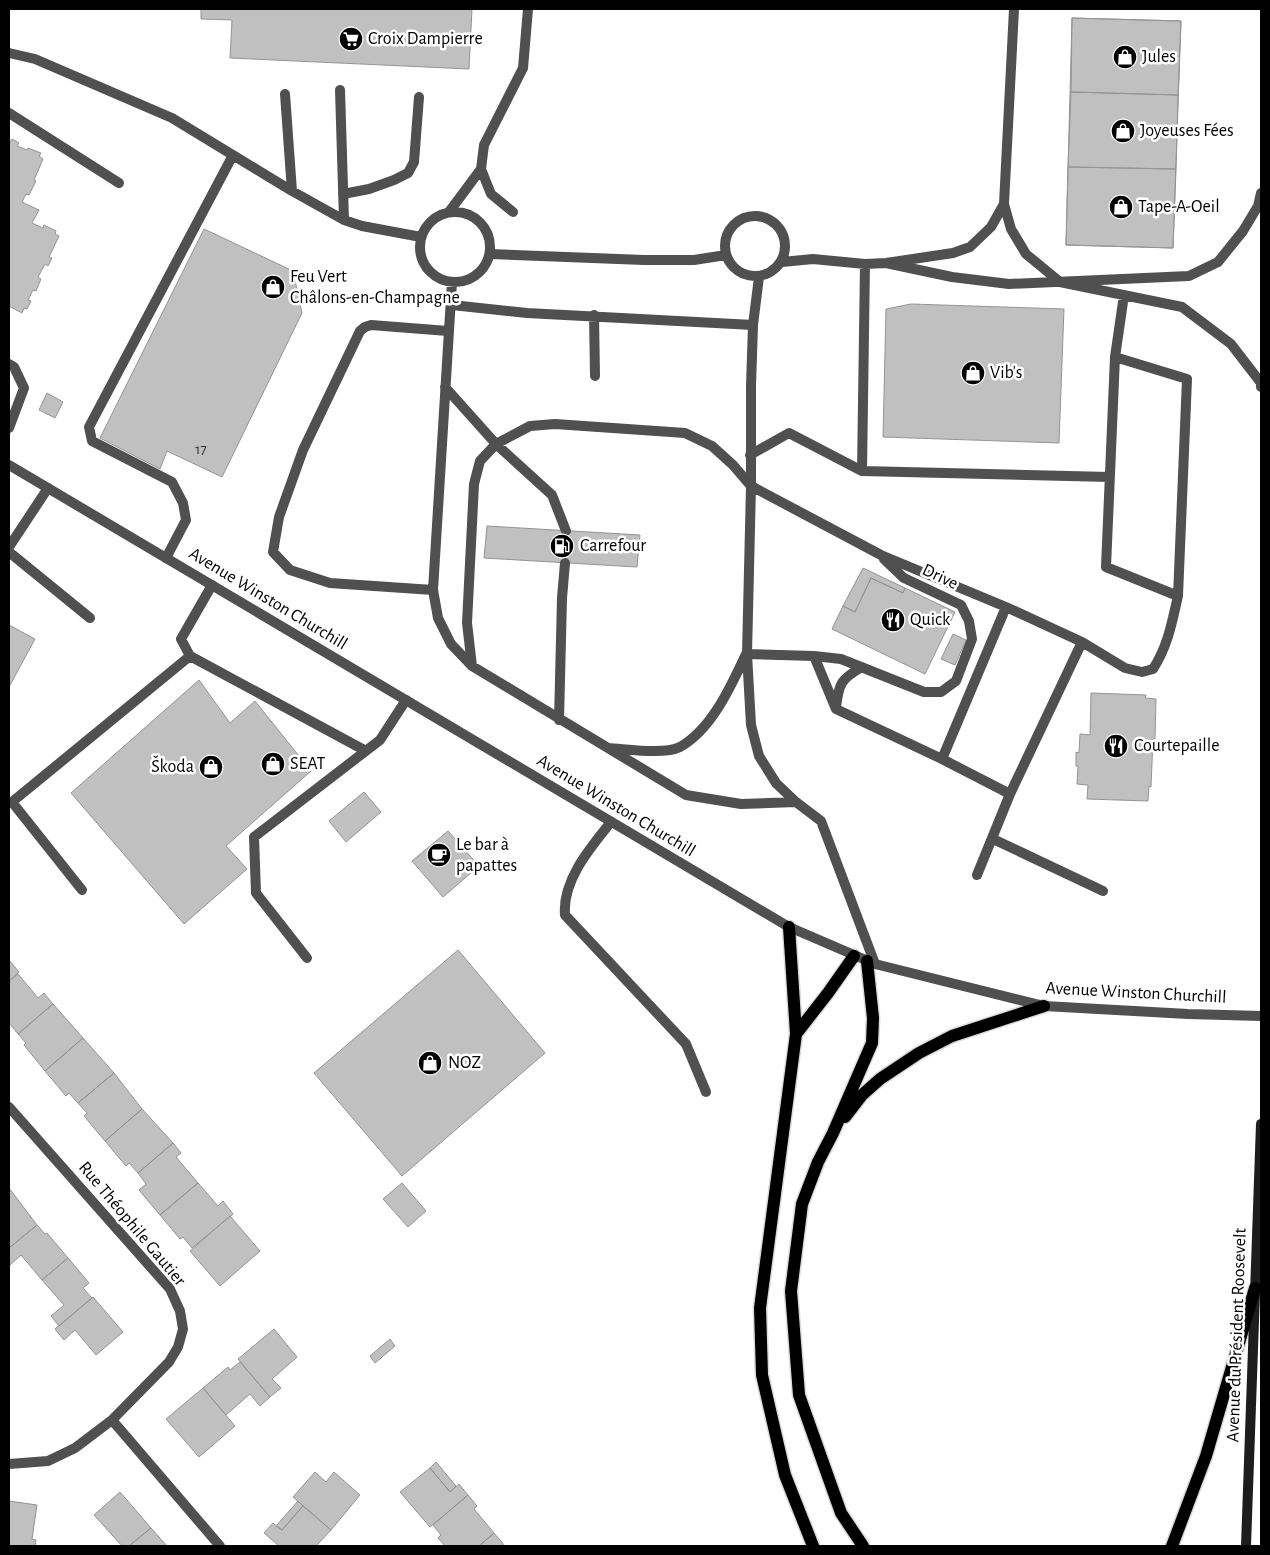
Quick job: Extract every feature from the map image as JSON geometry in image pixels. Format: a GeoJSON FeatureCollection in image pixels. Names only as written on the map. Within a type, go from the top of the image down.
{"type":"FeatureCollection","features":[{"type":"Feature","properties":{"kind":"main road"},"geometry":{"type":"LineString","coordinates":[[789,927],[796,1034],[760,1308],[762,1374],[785,1475],[813,1546]]}},
{"type":"Feature","properties":{"kind":"main road"},"geometry":{"type":"LineString","coordinates":[[796,1034],[854,956]]}},
{"type":"Feature","properties":{"kind":"main road"},"geometry":{"type":"LineString","coordinates":[[863,1546],[841,1512],[799,1396],[791,1292],[802,1204],[818,1162],[833,1133],[872,1043],[871,963]]}},
{"type":"Feature","properties":{"kind":"main road"},"geometry":{"type":"LineString","coordinates":[[833,1133],[862,1096],[880,1079],[919,1053],[952,1036],[1044,1006]]}},
{"type":"Feature","properties":{"kind":"main road","name":"Avenue du Président Roosevelt"},"geometry":{"type":"LineString","coordinates":[[1246,1546],[1261,1124]]}},
{"type":"Feature","properties":{"kind":"main road"},"geometry":{"type":"LineString","coordinates":[[1172,1546],[1206,1456],[1255,1288]]}},
{"type":"Feature","properties":{"kind":"street"},"geometry":{"type":"LineString","coordinates":[[513,212],[491,194],[481,169],[484,144],[523,68],[528,9]]}},
{"type":"Feature","properties":{"kind":"street"},"geometry":{"type":"LineString","coordinates":[[1014,9],[1004,204],[1011,229],[1026,254],[1060,282],[1182,308],[1231,344],[1261,382],[1261,387]]}},
{"type":"Feature","properties":{"kind":"street"},"geometry":{"type":"LineString","coordinates":[[9,53],[35,59],[172,118],[344,220],[362,226],[421,237]]}},
{"type":"Feature","properties":{"kind":"street"},"geometry":{"type":"LineString","coordinates":[[340,90],[344,220]]}},
{"type":"Feature","properties":{"kind":"street"},"geometry":{"type":"LineString","coordinates":[[285,94],[292,190]]}},
{"type":"Feature","properties":{"kind":"street"},"geometry":{"type":"LineString","coordinates":[[343,194],[369,189],[408,173],[414,162],[419,97]]}},
{"type":"Feature","properties":{"kind":"street"},"geometry":{"type":"LineString","coordinates":[[9,113],[119,183]]}},
{"type":"Feature","properties":{"kind":"street"},"geometry":{"type":"LineString","coordinates":[[166,558],[186,520],[183,503],[172,482],[92,442],[89,426],[233,155]]}},
{"type":"Feature","properties":{"kind":"street"},"geometry":{"type":"LineString","coordinates":[[449,212],[481,169]]}},
{"type":"Feature","properties":{"kind":"street"},"geometry":{"type":"LineString","coordinates":[[886,263],[952,277],[1009,284],[1188,276],[1218,262],[1243,231],[1258,206],[1261,194]]}},
{"type":"Feature","properties":{"kind":"street"},"geometry":{"type":"LineString","coordinates":[[782,262],[813,259],[865,264],[886,263],[953,253],[970,247],[991,227],[1004,204]]}},
{"type":"Feature","properties":{"kind":"street"},"geometry":{"type":"LineString","coordinates":[[461,211],[481,222],[491,242],[490,254],[480,272],[472,278],[463,281],[452,282],[433,274],[426,267],[422,257],[421,237],[425,228],[440,214],[449,212],[461,211]]}},
{"type":"Feature","properties":{"kind":"street"},"geometry":{"type":"LineString","coordinates":[[762,216],[770,220],[778,226],[786,243],[782,262],[776,269],[759,277],[748,276],[738,272],[731,265],[726,255],[725,246],[730,230],[743,218],[762,216]]}},
{"type":"Feature","properties":{"kind":"street"},"geometry":{"type":"LineString","coordinates":[[490,254],[686,260],[726,255]]}},
{"type":"Feature","properties":{"kind":"street"},"geometry":{"type":"LineString","coordinates":[[862,471],[865,264]]}},
{"type":"Feature","properties":{"kind":"street"},"geometry":{"type":"LineString","coordinates":[[759,277],[751,386],[747,654],[751,725],[759,756],[776,783],[796,802],[821,820],[871,963]]}},
{"type":"Feature","properties":{"kind":"street"},"geometry":{"type":"LineString","coordinates":[[452,282],[433,590],[438,618],[451,644],[472,666],[605,748],[686,795],[741,804],[796,802]]}},
{"type":"Feature","properties":{"kind":"street"},"geometry":{"type":"LineString","coordinates":[[1124,295],[1115,357],[1106,567],[1178,596]]}},
{"type":"Feature","properties":{"kind":"street"},"geometry":{"type":"LineString","coordinates":[[452,305],[527,313],[754,325]]}},
{"type":"Feature","properties":{"kind":"street"},"geometry":{"type":"LineString","coordinates":[[594,316],[595,376]]}},
{"type":"Feature","properties":{"kind":"street"},"geometry":{"type":"LineString","coordinates":[[433,590],[330,583],[290,570],[273,552],[279,517],[303,450],[360,331],[371,325],[448,331]]}},
{"type":"Feature","properties":{"kind":"street"},"geometry":{"type":"LineString","coordinates":[[472,666],[467,623],[474,484],[480,462],[496,444],[530,426],[555,424],[685,433],[712,446],[733,465],[751,486],[881,555],[1006,607],[1082,642],[1125,668],[1142,672],[1153,669],[1162,655],[1166,644],[1178,596],[1187,379],[1115,357]]}},
{"type":"Feature","properties":{"kind":"street"},"geometry":{"type":"LineString","coordinates":[[9,364],[14,367],[24,388],[9,428]]}},
{"type":"Feature","properties":{"kind":"street"},"geometry":{"type":"LineString","coordinates":[[445,387],[496,444],[552,495],[566,531]]}},
{"type":"Feature","properties":{"kind":"street"},"geometry":{"type":"LineString","coordinates":[[750,456],[789,434],[862,471],[1110,477]]}},
{"type":"Feature","properties":{"kind":"street","name":"Avenue Winston Churchill"},"geometry":{"type":"LineString","coordinates":[[9,465],[789,927],[854,956],[871,963],[1044,1006],[1261,1016]]}},
{"type":"Feature","properties":{"kind":"street"},"geometry":{"type":"LineString","coordinates":[[9,547],[48,488]]}},
{"type":"Feature","properties":{"kind":"street"},"geometry":{"type":"LineString","coordinates":[[9,552],[90,618]]}},
{"type":"Feature","properties":{"kind":"street","name":"Drive"},"geometry":{"type":"LineString","coordinates":[[747,654],[814,656],[840,659],[924,692],[941,692],[956,681],[972,640],[970,621],[961,605],[904,578],[881,555]]}},
{"type":"Feature","properties":{"kind":"street"},"geometry":{"type":"LineString","coordinates":[[559,720],[562,598],[565,562]]}},
{"type":"Feature","properties":{"kind":"street"},"geometry":{"type":"LineString","coordinates":[[212,585],[181,639],[190,656],[366,751]]}},
{"type":"Feature","properties":{"kind":"street"},"geometry":{"type":"LineString","coordinates":[[942,759],[1006,607]]}},
{"type":"Feature","properties":{"kind":"street"},"geometry":{"type":"LineString","coordinates":[[977,875],[1010,794],[1082,642]]}},
{"type":"Feature","properties":{"kind":"street"},"geometry":{"type":"LineString","coordinates":[[605,748],[653,751],[680,747],[703,728],[726,697],[747,654]]}},
{"type":"Feature","properties":{"kind":"street"},"geometry":{"type":"LineString","coordinates":[[82,890],[12,802],[190,656]]}},
{"type":"Feature","properties":{"kind":"street"},"geometry":{"type":"LineString","coordinates":[[814,656],[836,709],[942,759],[1010,794]]}},
{"type":"Feature","properties":{"kind":"street"},"geometry":{"type":"LineString","coordinates":[[836,709],[838,691],[845,676],[862,667]]}},
{"type":"Feature","properties":{"kind":"street"},"geometry":{"type":"LineString","coordinates":[[307,958],[256,893],[254,837],[380,740],[406,700]]}},
{"type":"Feature","properties":{"kind":"street"},"geometry":{"type":"LineString","coordinates":[[611,822],[579,864],[564,904],[564,915],[686,1044],[706,1092]]}},
{"type":"Feature","properties":{"kind":"street"},"geometry":{"type":"LineString","coordinates":[[993,839],[1103,891]]}},
{"type":"Feature","properties":{"kind":"street","name":"Rue Théophile Gautier"},"geometry":{"type":"LineString","coordinates":[[9,1107],[170,1289],[180,1311],[183,1329],[178,1347],[169,1362],[112,1420],[75,1448],[48,1461],[9,1464]]}},
{"type":"Feature","properties":{"kind":"street"},"geometry":{"type":"LineString","coordinates":[[112,1420],[220,1546]]}},
{"type":"Feature","properties":{"kind":"building","name":"Croix Dampierre"},"geometry":{"type":"Polygon","coordinates":[[[201,9],[472,9],[469,69],[230,58],[232,20],[201,19],[201,9]]]}},
{"type":"Feature","properties":{"kind":"building"},"geometry":{"type":"Polygon","coordinates":[[[1072,18],[1181,21],[1173,248],[1066,245],[1072,18]]]}},
{"type":"Feature","properties":{"kind":"building","name":"Jules"},"geometry":{"type":"Polygon","coordinates":[[[1072,18],[1181,21],[1178,95],[1071,92],[1072,18]]]}},
{"type":"Feature","properties":{"kind":"building","name":"Joyeuses Fées"},"geometry":{"type":"Polygon","coordinates":[[[1071,92],[1178,95],[1176,169],[1068,167],[1071,92]]]}},
{"type":"Feature","properties":{"kind":"building"},"geometry":{"type":"Polygon","coordinates":[[[12,139],[19,143],[17,146],[41,153],[39,156],[43,159],[34,180],[36,181],[29,195],[26,194],[22,202],[39,210],[32,223],[43,228],[44,225],[56,231],[55,234],[59,236],[49,257],[52,258],[48,266],[45,264],[38,277],[41,279],[36,291],[33,290],[28,300],[31,301],[27,309],[24,308],[22,313],[9,306],[9,141],[12,139]]]}},
{"type":"Feature","properties":{"kind":"building","name":"Tape-A-Oeil"},"geometry":{"type":"Polygon","coordinates":[[[1068,167],[1176,169],[1173,248],[1066,245],[1068,167]]]}},
{"type":"Feature","properties":{"kind":"building"},"geometry":{"type":"Polygon","coordinates":[[[204,229],[293,271],[302,313],[222,477],[167,451],[160,469],[100,438],[204,229]]]}},
{"type":"Feature","properties":{"kind":"building","name":"Vib's"},"geometry":{"type":"Polygon","coordinates":[[[911,304],[1064,309],[1059,443],[883,437],[886,309],[911,304]]]}},
{"type":"Feature","properties":{"kind":"building"},"geometry":{"type":"Polygon","coordinates":[[[47,393],[63,402],[55,418],[39,410],[47,393]]]}},
{"type":"Feature","properties":{"kind":"building","name":"Carrefour"},"geometry":{"type":"Polygon","coordinates":[[[487,526],[640,535],[637,567],[484,558],[487,526]]]}},
{"type":"Feature","properties":{"kind":"building"},"geometry":{"type":"Polygon","coordinates":[[[863,568],[905,588],[903,593],[871,578],[855,612],[843,606],[863,568]]]}},
{"type":"Feature","properties":{"kind":"building","name":"Quick"},"geometry":{"type":"Polygon","coordinates":[[[871,578],[903,593],[905,588],[955,612],[925,674],[832,629],[843,606],[855,612],[871,578]]]}},
{"type":"Feature","properties":{"kind":"building"},"geometry":{"type":"Polygon","coordinates":[[[9,625],[35,639],[9,687],[9,625]]]}},
{"type":"Feature","properties":{"kind":"building"},"geometry":{"type":"Polygon","coordinates":[[[953,634],[966,640],[955,665],[941,659],[953,634]]]}},
{"type":"Feature","properties":{"kind":"building"},"geometry":{"type":"Polygon","coordinates":[[[199,680],[230,723],[255,701],[311,771],[226,846],[247,869],[184,924],[71,793],[199,680]]]}},
{"type":"Feature","properties":{"kind":"building","name":"Courtepaille"},"geometry":{"type":"Polygon","coordinates":[[[1091,693],[1146,695],[1145,698],[1156,699],[1155,739],[1153,739],[1151,787],[1149,786],[1148,801],[1087,799],[1088,785],[1077,784],[1078,766],[1076,766],[1076,752],[1079,753],[1080,734],[1090,735],[1091,693]]]}},
{"type":"Feature","properties":{"kind":"building"},"geometry":{"type":"Polygon","coordinates":[[[364,792],[381,812],[346,842],[329,821],[364,792]]]}},
{"type":"Feature","properties":{"kind":"building"},"geometry":{"type":"Polygon","coordinates":[[[448,831],[479,866],[443,897],[412,861],[448,831]]]}},
{"type":"Feature","properties":{"kind":"building","name":"NOZ"},"geometry":{"type":"Polygon","coordinates":[[[458,950],[545,1053],[402,1176],[314,1073],[458,950]]]}},
{"type":"Feature","properties":{"kind":"building"},"geometry":{"type":"Polygon","coordinates":[[[9,960],[19,972],[9,981],[9,960]]]}},
{"type":"Feature","properties":{"kind":"building"},"geometry":{"type":"Polygon","coordinates":[[[18,974],[38,998],[44,993],[53,1004],[18,1034],[9,1023],[9,981],[18,974]]]}},
{"type":"Feature","properties":{"kind":"building"},"geometry":{"type":"Polygon","coordinates":[[[53,1004],[83,1038],[45,1071],[24,1045],[26,1043],[18,1034],[53,1004]]]}},
{"type":"Feature","properties":{"kind":"building"},"geometry":{"type":"Polygon","coordinates":[[[83,1038],[114,1073],[78,1103],[69,1093],[66,1096],[45,1071],[83,1038]]]}},
{"type":"Feature","properties":{"kind":"building"},"geometry":{"type":"Polygon","coordinates":[[[114,1073],[142,1109],[105,1141],[84,1116],[87,1113],[78,1103],[114,1073]]]}},
{"type":"Feature","properties":{"kind":"building"},"geometry":{"type":"Polygon","coordinates":[[[142,1109],[173,1143],[138,1173],[129,1163],[126,1166],[105,1141],[142,1109]]]}},
{"type":"Feature","properties":{"kind":"building"},"geometry":{"type":"Polygon","coordinates":[[[173,1143],[181,1153],[176,1157],[198,1183],[160,1215],[139,1190],[146,1184],[138,1173],[173,1143]]]}},
{"type":"Feature","properties":{"kind":"building"},"geometry":{"type":"Polygon","coordinates":[[[198,1183],[218,1206],[223,1201],[233,1214],[192,1248],[183,1237],[180,1239],[160,1215],[198,1183]]]}},
{"type":"Feature","properties":{"kind":"building"},"geometry":{"type":"Polygon","coordinates":[[[402,1183],[426,1211],[408,1227],[383,1199],[402,1183]]]}},
{"type":"Feature","properties":{"kind":"building"},"geometry":{"type":"Polygon","coordinates":[[[9,1188],[37,1225],[9,1248],[9,1188]]]}},
{"type":"Feature","properties":{"kind":"building"},"geometry":{"type":"Polygon","coordinates":[[[230,1216],[260,1251],[220,1286],[190,1251],[230,1216]]]}},
{"type":"Feature","properties":{"kind":"building"},"geometry":{"type":"Polygon","coordinates":[[[37,1225],[45,1234],[47,1233],[68,1258],[42,1280],[21,1255],[10,1265],[9,1263],[9,1248],[37,1225]]]}},
{"type":"Feature","properties":{"kind":"building"},"geometry":{"type":"Polygon","coordinates":[[[68,1258],[89,1283],[83,1288],[92,1298],[59,1326],[51,1316],[64,1305],[42,1280],[68,1258]]]}},
{"type":"Feature","properties":{"kind":"building"},"geometry":{"type":"Polygon","coordinates":[[[93,1297],[123,1332],[96,1355],[75,1330],[64,1340],[55,1329],[93,1297]]]}},
{"type":"Feature","properties":{"kind":"building"},"geometry":{"type":"Polygon","coordinates":[[[274,1329],[297,1357],[272,1379],[281,1388],[270,1397],[238,1359],[274,1329]]]}},
{"type":"Feature","properties":{"kind":"building"},"geometry":{"type":"Polygon","coordinates":[[[390,1339],[395,1346],[375,1363],[370,1356],[390,1339]]]}},
{"type":"Feature","properties":{"kind":"building"},"geometry":{"type":"Polygon","coordinates":[[[240,1362],[270,1397],[260,1406],[250,1394],[226,1415],[203,1388],[228,1367],[230,1370],[240,1362]]]}},
{"type":"Feature","properties":{"kind":"building"},"geometry":{"type":"Polygon","coordinates":[[[203,1388],[235,1426],[199,1457],[166,1419],[203,1388]]]}},
{"type":"Feature","properties":{"kind":"building"},"geometry":{"type":"Polygon","coordinates":[[[436,1462],[456,1486],[450,1492],[430,1468],[436,1462]]]}},
{"type":"Feature","properties":{"kind":"building"},"geometry":{"type":"Polygon","coordinates":[[[430,1468],[450,1492],[459,1484],[468,1495],[430,1527],[400,1492],[430,1468]]]}},
{"type":"Feature","properties":{"kind":"building"},"geometry":{"type":"Polygon","coordinates":[[[315,1472],[326,1482],[334,1472],[360,1495],[331,1530],[293,1497],[315,1472]]]}},
{"type":"Feature","properties":{"kind":"building"},"geometry":{"type":"Polygon","coordinates":[[[120,1492],[151,1528],[129,1546],[122,1546],[94,1515],[120,1492]]]}},
{"type":"Feature","properties":{"kind":"building"},"geometry":{"type":"Polygon","coordinates":[[[468,1495],[477,1506],[474,1509],[494,1533],[479,1546],[445,1546],[438,1538],[441,1535],[433,1525],[468,1495]]]}},
{"type":"Feature","properties":{"kind":"building"},"geometry":{"type":"Polygon","coordinates":[[[9,1501],[37,1505],[32,1539],[36,1540],[35,1546],[9,1546],[9,1501]]]}},
{"type":"Feature","properties":{"kind":"building"},"geometry":{"type":"Polygon","coordinates":[[[298,1501],[303,1506],[282,1530],[276,1526],[298,1501]]]}},
{"type":"Feature","properties":{"kind":"building"},"geometry":{"type":"Polygon","coordinates":[[[303,1506],[331,1530],[316,1546],[279,1546],[264,1533],[273,1523],[282,1530],[303,1506]]]}},
{"type":"Feature","properties":{"kind":"building"},"geometry":{"type":"Polygon","coordinates":[[[151,1528],[167,1546],[129,1546],[151,1528]]]}},
{"type":"Feature","properties":{"kind":"building"},"geometry":{"type":"Polygon","coordinates":[[[494,1533],[505,1546],[479,1546],[494,1533]]]}},
{"type":"Feature","properties":{"kind":"place","name":"Croix Dampierre"},"geometry":{"type":"Point","coordinates":[351,39]}},
{"type":"Feature","properties":{"kind":"place","name":"Jules"},"geometry":{"type":"Point","coordinates":[1125,57]}},
{"type":"Feature","properties":{"kind":"place","name":"Joyeuses Fées"},"geometry":{"type":"Point","coordinates":[1123,131]}},
{"type":"Feature","properties":{"kind":"place","name":"Tape-A-Oeil"},"geometry":{"type":"Point","coordinates":[1121,207]}},
{"type":"Feature","properties":{"kind":"place","name":"Feu Vert Châlons-en-Champagne"},"geometry":{"type":"Point","coordinates":[273,287]}},
{"type":"Feature","properties":{"kind":"place","name":"Vib's"},"geometry":{"type":"Point","coordinates":[973,373]}},
{"type":"Feature","properties":{"kind":"place","name":"Carrefour"},"geometry":{"type":"Point","coordinates":[562,546]}},
{"type":"Feature","properties":{"kind":"place","name":"Quick"},"geometry":{"type":"Point","coordinates":[893,620]}},
{"type":"Feature","properties":{"kind":"place","name":"Courtepaille"},"geometry":{"type":"Point","coordinates":[1116,746]}},
{"type":"Feature","properties":{"kind":"place","name":"SEAT"},"geometry":{"type":"Point","coordinates":[273,764]}},
{"type":"Feature","properties":{"kind":"place","name":"Škoda"},"geometry":{"type":"Point","coordinates":[211,767]}},
{"type":"Feature","properties":{"kind":"place","name":"Le bar à papattes"},"geometry":{"type":"Point","coordinates":[439,855]}},
{"type":"Feature","properties":{"kind":"place","name":"NOZ"},"geometry":{"type":"Point","coordinates":[430,1063]}}]}
